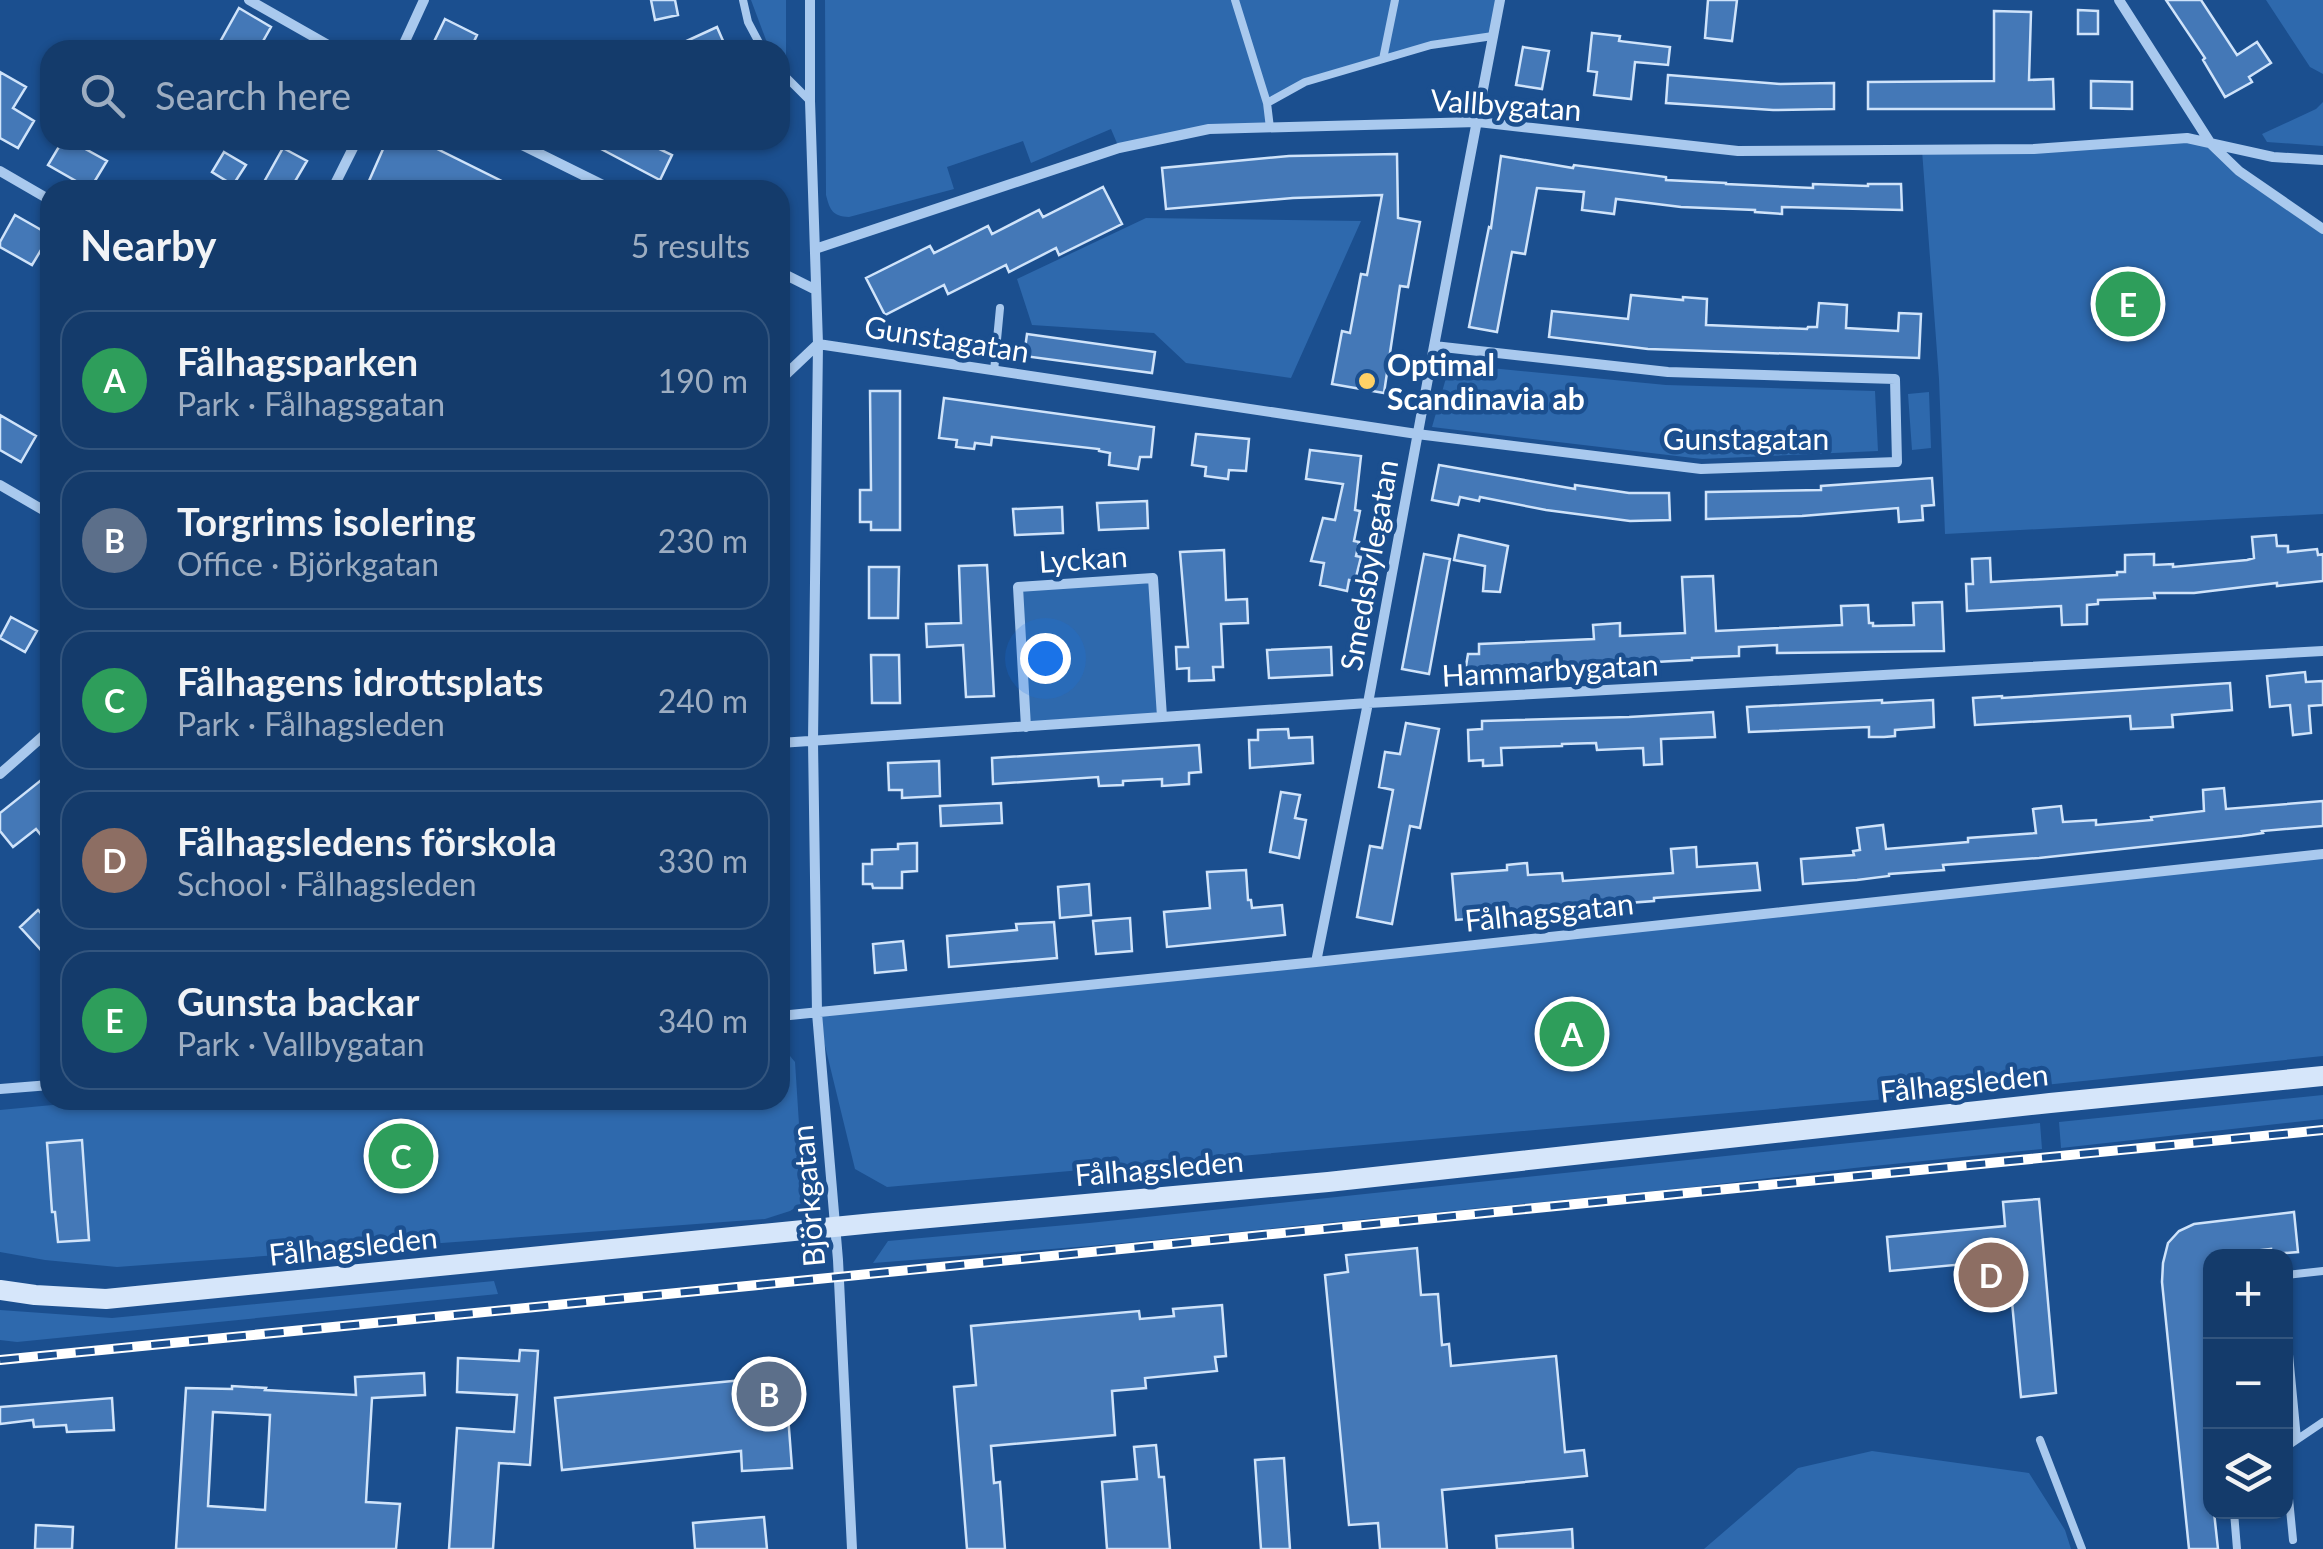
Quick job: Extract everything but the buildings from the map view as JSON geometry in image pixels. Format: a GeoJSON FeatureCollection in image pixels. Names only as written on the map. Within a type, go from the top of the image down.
{"type":"FeatureCollection","features":[{"type":"Feature","properties":{"kind":"main road","name":"Fålhagsleden"},"geometry":{"type":"LineString","coordinates":[[0,1290],[106,1299],[1328,1182],[2323,1076]]}},
{"type":"Feature","properties":{"kind":"street"},"geometry":{"type":"LineString","coordinates":[[248,0],[319,40]]}},
{"type":"Feature","properties":{"kind":"street"},"geometry":{"type":"LineString","coordinates":[[405,40],[424,0]]}},
{"type":"Feature","properties":{"kind":"street","name":"Björkgatan"},"geometry":{"type":"LineString","coordinates":[[810,0],[818,344],[812,741],[816,1012],[836,1227],[852,1549]]}},
{"type":"Feature","properties":{"kind":"street","name":"Smedsbylegatan"},"geometry":{"type":"LineString","coordinates":[[1316,962],[1500,0]]}},
{"type":"Feature","properties":{"kind":"street"},"geometry":{"type":"LineString","coordinates":[[2119,0],[2210,144],[2239,171],[2323,229]]}},
{"type":"Feature","properties":{"kind":"street","name":"Vallbygatan"},"geometry":{"type":"LineString","coordinates":[[815,248],[1119,148],[1209,130],[1478,122],[1738,151],[2034,150],[2187,138],[2273,156],[2323,160]]}},
{"type":"Feature","properties":{"kind":"street"},"geometry":{"type":"LineString","coordinates":[[337,180],[352,150]]}},
{"type":"Feature","properties":{"kind":"street"},"geometry":{"type":"LineString","coordinates":[[532,150],[593,180]]}},
{"type":"Feature","properties":{"kind":"street"},"geometry":{"type":"LineString","coordinates":[[0,171],[40,194]]}},
{"type":"Feature","properties":{"kind":"street"},"geometry":{"type":"LineString","coordinates":[[790,277],[814,289]]}},
{"type":"Feature","properties":{"kind":"street"},"geometry":{"type":"LineString","coordinates":[[790,371],[818,344]]}},
{"type":"Feature","properties":{"kind":"street","name":"Gunstagatan"},"geometry":{"type":"LineString","coordinates":[[818,344],[1418,434],[1701,469],[1897,462],[1895,380],[1668,372],[1434,346]]}},
{"type":"Feature","properties":{"kind":"street"},"geometry":{"type":"LineString","coordinates":[[0,484],[40,508]]}},
{"type":"Feature","properties":{"kind":"street","name":"Lyckan"},"geometry":{"type":"LineString","coordinates":[[1026,727],[1018,587],[1154,578],[1162,717]]}},
{"type":"Feature","properties":{"kind":"street","name":"Hammarbygatan"},"geometry":{"type":"LineString","coordinates":[[790,742],[1368,703],[2323,651]]}},
{"type":"Feature","properties":{"kind":"street"},"geometry":{"type":"LineString","coordinates":[[0,774],[40,739]]}},
{"type":"Feature","properties":{"kind":"street","name":"Fålhagsgatan"},"geometry":{"type":"LineString","coordinates":[[790,1015],[2323,854]]}},
{"type":"Feature","properties":{"kind":"street"},"geometry":{"type":"LineString","coordinates":[[0,1089],[40,1085]]}},
{"type":"Feature","properties":{"kind":"lane"},"geometry":{"type":"LineString","coordinates":[[743,0],[748,22],[758,40]]}},
{"type":"Feature","properties":{"kind":"lane"},"geometry":{"type":"LineString","coordinates":[[1236,0],[1268,103],[1270,128]]}},
{"type":"Feature","properties":{"kind":"lane"},"geometry":{"type":"LineString","coordinates":[[1383,59],[1395,0]]}},
{"type":"Feature","properties":{"kind":"lane"},"geometry":{"type":"LineString","coordinates":[[1268,103],[1305,82],[1431,45],[1493,36]]}},
{"type":"Feature","properties":{"kind":"lane"},"geometry":{"type":"LineString","coordinates":[[790,81],[810,101]]}},
{"type":"Feature","properties":{"kind":"lane"},"geometry":{"type":"LineString","coordinates":[[994,371],[1000,308]]}},
{"type":"Feature","properties":{"kind":"lane"},"geometry":{"type":"LineString","coordinates":[[2293,1274],[2323,1271]]}},
{"type":"Feature","properties":{"kind":"lane"},"geometry":{"type":"LineString","coordinates":[[2288,1339],[2297,1439]]}},
{"type":"Feature","properties":{"kind":"lane"},"geometry":{"type":"LineString","coordinates":[[2293,1442],[2323,1422]]}},
{"type":"Feature","properties":{"kind":"lane"},"geometry":{"type":"LineString","coordinates":[[2040,1440],[2082,1549]]}},
{"type":"Feature","properties":{"kind":"lane"},"geometry":{"type":"LineString","coordinates":[[2235,1519],[2237,1549]]}},
{"type":"Feature","properties":{"kind":"lane"},"geometry":{"type":"LineString","coordinates":[[2292,1519],[2294,1540]]}},
{"type":"Feature","properties":{"kind":"shaded area"},"geometry":{"type":"Polygon","coordinates":[[[751,0],[786,0],[786,40],[766,40],[751,0]]]}},
{"type":"Feature","properties":{"kind":"shaded area"},"geometry":{"type":"Polygon","coordinates":[[[825,0],[1500,0],[1493,36],[1431,45],[1305,82],[1268,103],[1270,128],[1209,129],[1119,148],[1111,129],[1031,163],[1023,141],[947,167],[954,189],[849,217],[833,211],[826,195],[825,0]]]}},
{"type":"Feature","properties":{"kind":"shaded area"},"geometry":{"type":"Polygon","coordinates":[[[2266,0],[2323,0],[2323,74],[2310,67],[2266,0]]]}},
{"type":"Feature","properties":{"kind":"shaded area"},"geometry":{"type":"Polygon","coordinates":[[[2323,102],[2323,146],[2267,142],[2262,134],[2316,109],[2323,102]]]}},
{"type":"Feature","properties":{"kind":"shaded area"},"geometry":{"type":"Polygon","coordinates":[[[2187,138],[2211,144],[2323,229],[2323,514],[1945,534],[1939,379],[1922,150],[2187,138]]]}},
{"type":"Feature","properties":{"kind":"shaded area"},"geometry":{"type":"Polygon","coordinates":[[[1146,218],[1361,221],[1291,378],[1186,363],[1154,333],[1032,325],[1017,279],[1146,218]]]}},
{"type":"Feature","properties":{"kind":"shaded area"},"geometry":{"type":"Polygon","coordinates":[[[1450,364],[1666,385],[1875,391],[1878,451],[1702,459],[1432,427],[1450,364]]]}},
{"type":"Feature","properties":{"kind":"shaded area"},"geometry":{"type":"Polygon","coordinates":[[[1929,392],[1931,448],[1912,450],[1908,394],[1929,392]]]}},
{"type":"Feature","properties":{"kind":"shaded area"},"geometry":{"type":"Polygon","coordinates":[[[1153,578],[1162,717],[1026,727],[1018,587],[1153,578]]]}},
{"type":"Feature","properties":{"kind":"shaded area"},"geometry":{"type":"Polygon","coordinates":[[[2323,854],[2323,1056],[2035,1086],[887,1187],[855,1169],[817,1013],[2323,854]]]}},
{"type":"Feature","properties":{"kind":"shaded area"},"geometry":{"type":"Polygon","coordinates":[[[790,1056],[795,1062],[804,1202],[765,1219],[117,1267],[45,1260],[0,1252],[0,1110],[40,1106],[40,1110],[790,1110],[790,1056]]]}},
{"type":"Feature","properties":{"kind":"shaded area"},"geometry":{"type":"Polygon","coordinates":[[[2323,1095],[2323,1119],[2061,1148],[2059,1122],[2323,1095]]]}},
{"type":"Feature","properties":{"kind":"shaded area"},"geometry":{"type":"Polygon","coordinates":[[[2040,1123],[2042,1149],[1103,1245],[873,1263],[888,1241],[2040,1123]]]}},
{"type":"Feature","properties":{"kind":"shaded area"},"geometry":{"type":"Polygon","coordinates":[[[494,1281],[498,1294],[17,1342],[0,1340],[0,1310],[112,1318],[494,1281]]]}},
{"type":"Feature","properties":{"kind":"shaded area"},"geometry":{"type":"Polygon","coordinates":[[[1872,1451],[2029,1473],[2065,1530],[2071,1549],[1704,1549],[1798,1468],[1872,1451]]]}},
{"type":"Feature","properties":{"kind":"railway"},"geometry":{"type":"LineString","coordinates":[[0,1360],[2323,1130]]}},
{"type":"Feature","properties":{"kind":"place","name":"Gunsta backar"},"geometry":{"type":"Point","coordinates":[2128,304]}},
{"type":"Feature","properties":{"kind":"place","name":"Optimal Scandinavia ab"},"geometry":{"type":"Point","coordinates":[1367,381]}},
{"type":"Feature","properties":{"kind":"place","name":"Fålhagsparken"},"geometry":{"type":"Point","coordinates":[1572,1034]}},
{"type":"Feature","properties":{"kind":"place","name":"Fålhagens idrottsplats"},"geometry":{"type":"Point","coordinates":[401,1156]}},
{"type":"Feature","properties":{"kind":"place","name":"Fålhagsledens förskola"},"geometry":{"type":"Point","coordinates":[1991,1275]}},
{"type":"Feature","properties":{"kind":"place","name":"Torgrims isolering"},"geometry":{"type":"Point","coordinates":[769,1394]}}]}
